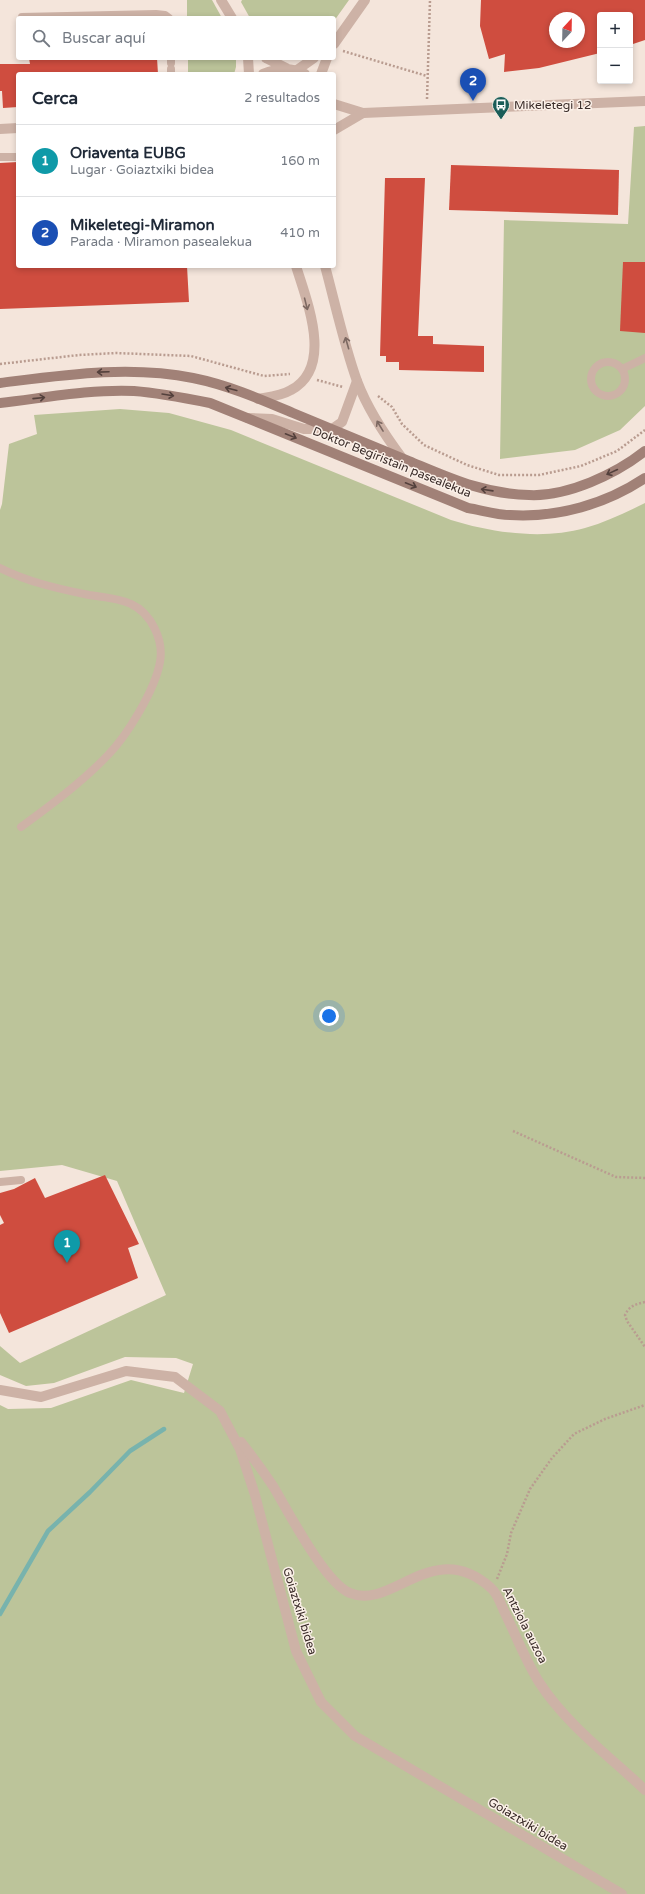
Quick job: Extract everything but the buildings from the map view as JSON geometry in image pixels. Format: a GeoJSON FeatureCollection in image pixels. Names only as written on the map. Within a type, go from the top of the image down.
{"type":"FeatureCollection","features":[{"type":"Feature","properties":{"kind":"main road"},"geometry":{"type":"LineString","coordinates":[[0,383],[83,373],[153,372],[193,378],[239,391],[332,429]]}},
{"type":"Feature","properties":{"kind":"main road","name":"Doktor Begiristain pasealekua"},"geometry":{"type":"LineString","coordinates":[[0,402],[96,392],[133,391],[167,395],[210,403],[468,508],[510,515],[551,514],[586,507],[634,485],[645,478]]}},
{"type":"Feature","properties":{"kind":"main road","name":"Doktor Begiristain pasealekua"},"geometry":{"type":"LineString","coordinates":[[332,429],[479,489],[530,496],[574,489],[622,468],[645,451]]}},
{"type":"Feature","properties":{"kind":"street"},"geometry":{"type":"LineString","coordinates":[[221,0],[231,16]]}},
{"type":"Feature","properties":{"kind":"street"},"geometry":{"type":"LineString","coordinates":[[337,47],[365,0]]}},
{"type":"Feature","properties":{"kind":"street"},"geometry":{"type":"LineString","coordinates":[[248,60],[249,72]]}},
{"type":"Feature","properties":{"kind":"street"},"geometry":{"type":"LineString","coordinates":[[270,60],[286,68],[301,72],[312,60]]}},
{"type":"Feature","properties":{"kind":"street"},"geometry":{"type":"LineString","coordinates":[[322,72],[326,60]]}},
{"type":"Feature","properties":{"kind":"street"},"geometry":{"type":"LineString","coordinates":[[268,72],[286,68]]}},
{"type":"Feature","properties":{"kind":"street"},"geometry":{"type":"LineString","coordinates":[[336,105],[362,113],[645,101]]}},
{"type":"Feature","properties":{"kind":"street"},"geometry":{"type":"LineString","coordinates":[[336,129],[362,113]]}},
{"type":"Feature","properties":{"kind":"street"},"geometry":{"type":"LineString","coordinates":[[0,129],[16,128]]}},
{"type":"Feature","properties":{"kind":"street"},"geometry":{"type":"LineString","coordinates":[[258,399],[276,396],[290,390],[306,377],[314,362],[314,334],[297,268]]}},
{"type":"Feature","properties":{"kind":"street"},"geometry":{"type":"LineString","coordinates":[[325,268],[354,385],[402,458]]}},
{"type":"Feature","properties":{"kind":"street","name":"Doktor Begiristain pasealekua"},"geometry":{"type":"LineString","coordinates":[[246,418],[272,419],[304,429],[332,429],[342,422],[354,385]]}},
{"type":"Feature","properties":{"kind":"street","name":"Goiaztxiki bidea"},"geometry":{"type":"LineString","coordinates":[[0,1390],[41,1397],[126,1371],[175,1376],[220,1410],[240,1449],[255,1495],[296,1651],[321,1702],[355,1736],[622,1894]]}},
{"type":"Feature","properties":{"kind":"street","name":"Antziola auzoa"},"geometry":{"type":"LineString","coordinates":[[220,1410],[272,1485],[323,1566],[335,1582],[349,1593],[364,1597],[376,1594],[423,1573],[442,1569],[460,1571],[477,1578],[492,1589],[538,1680],[552,1701],[645,1790]]}},
{"type":"Feature","properties":{"kind":"lane"},"geometry":{"type":"LineString","coordinates":[[67,16],[156,14],[166,16]]}},
{"type":"Feature","properties":{"kind":"lane"},"geometry":{"type":"LineString","coordinates":[[0,157],[16,156]]}},
{"type":"Feature","properties":{"kind":"lane"},"geometry":{"type":"LineString","coordinates":[[622,369],[645,358]]}},
{"type":"Feature","properties":{"kind":"lane"},"geometry":{"type":"LineString","coordinates":[[607,362],[618,365],[622,369],[625,380],[624,385],[617,394],[612,396],[601,395],[592,387],[591,376],[596,366],[607,362]]}},
{"type":"Feature","properties":{"kind":"lane"},"geometry":{"type":"LineString","coordinates":[[0,568],[36,582],[130,603],[149,618],[156,630],[160,646],[160,662],[155,679],[139,711],[124,736],[108,756],[66,794],[21,827]]}},
{"type":"Feature","properties":{"kind":"lane"},"geometry":{"type":"LineString","coordinates":[[0,1182],[21,1180]]}},
{"type":"Feature","properties":{"kind":"path"},"geometry":{"type":"LineString","coordinates":[[426,102],[430,0]]}},
{"type":"Feature","properties":{"kind":"path"},"geometry":{"type":"LineString","coordinates":[[337,47],[427,76]]}},
{"type":"Feature","properties":{"kind":"path"},"geometry":{"type":"LineString","coordinates":[[313,379],[354,385]]}},
{"type":"Feature","properties":{"kind":"path"},"geometry":{"type":"LineString","coordinates":[[372,394],[377,395],[392,407],[402,424],[424,445],[468,465],[499,475],[539,475],[581,466],[617,451],[645,430]]}},
{"type":"Feature","properties":{"kind":"path"},"geometry":{"type":"LineString","coordinates":[[513,1131],[616,1177],[645,1178]]}},
{"type":"Feature","properties":{"kind":"path"},"geometry":{"type":"LineString","coordinates":[[645,1302],[636,1304],[627,1310],[625,1315],[645,1348]]}},
{"type":"Feature","properties":{"kind":"path"},"geometry":{"type":"LineString","coordinates":[[492,1589],[502,1571],[511,1533],[530,1489],[552,1458],[574,1434],[604,1419],[645,1405]]}},
{"type":"Feature","properties":{"kind":"green space"},"geometry":{"type":"Polygon","coordinates":[[[187,0],[212,0],[221,16],[187,16],[187,0]]]}},
{"type":"Feature","properties":{"kind":"green space"},"geometry":{"type":"Polygon","coordinates":[[[242,0],[349,0],[336,18],[336,16],[249,16],[241,2],[242,0]]]}},
{"type":"Feature","properties":{"kind":"green space"},"geometry":{"type":"Polygon","coordinates":[[[188,60],[236,60],[235,72],[188,72],[188,60]]]}},
{"type":"Feature","properties":{"kind":"green space"},"geometry":{"type":"Polygon","coordinates":[[[645,126],[645,406],[620,430],[575,450],[500,459],[504,220],[628,224],[634,127],[645,126]]]}},
{"type":"Feature","properties":{"kind":"green space"},"geometry":{"type":"Polygon","coordinates":[[[120,409],[169,413],[231,430],[451,520],[467,525],[518,533],[552,534],[569,532],[600,523],[645,503],[645,1894],[0,1894],[0,1405],[8,1409],[51,1408],[131,1380],[184,1393],[193,1364],[176,1358],[125,1357],[54,1383],[26,1386],[0,1375],[0,1346],[20,1363],[166,1295],[117,1181],[62,1165],[0,1171],[0,510],[9,444],[37,434],[34,415],[120,409]]]}},
{"type":"Feature","properties":{"kind":"waterway"},"geometry":{"type":"LineString","coordinates":[[0,1614],[48,1531],[90,1492],[130,1451],[164,1429]]}},
{"type":"Feature","properties":{"kind":"place","name":"Mikeletegi-Miramon"},"geometry":{"type":"Point","coordinates":[473,101]}},
{"type":"Feature","properties":{"kind":"place","name":"Mikeletegi 12"},"geometry":{"type":"Point","coordinates":[501,120]}},
{"type":"Feature","properties":{"kind":"place","name":"Oriaventa EUBG"},"geometry":{"type":"Point","coordinates":[67,1263]}}]}
